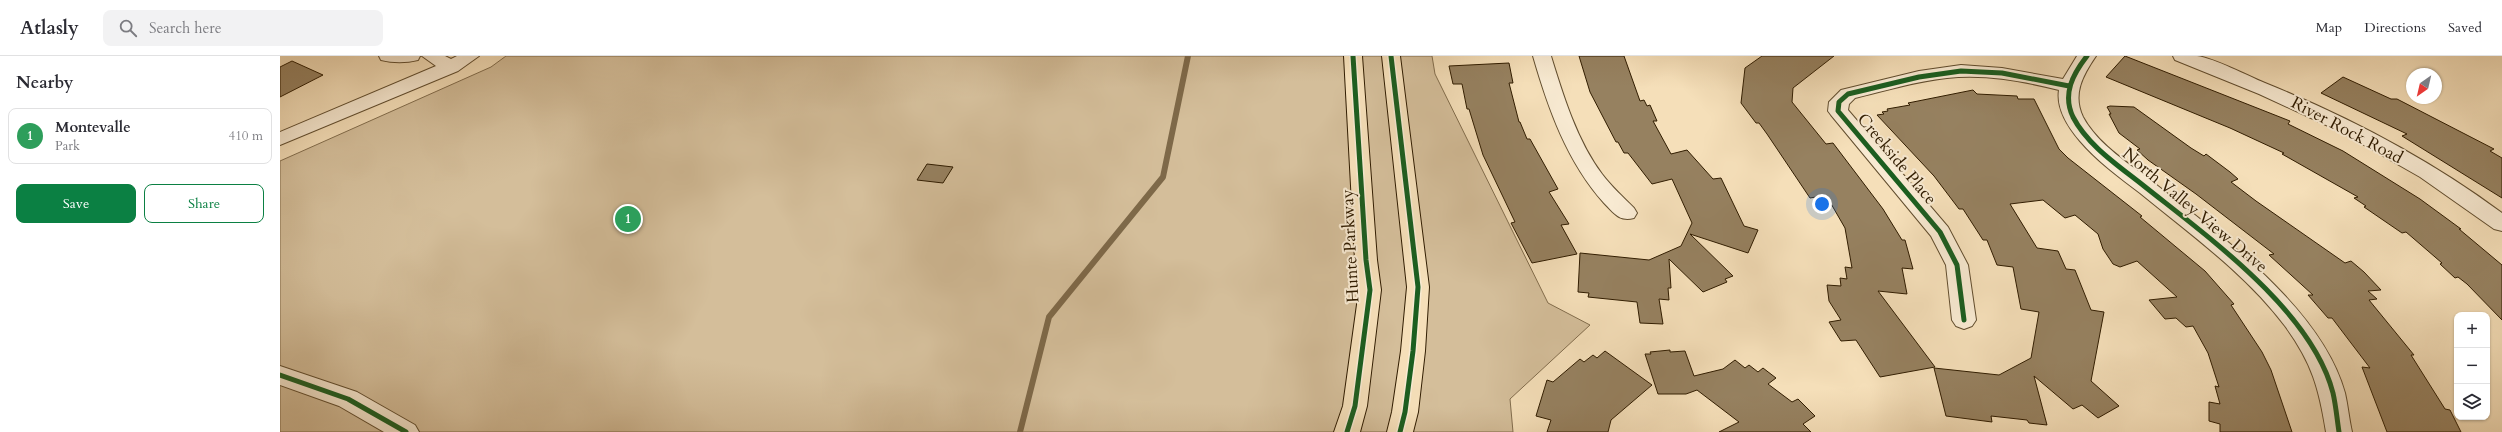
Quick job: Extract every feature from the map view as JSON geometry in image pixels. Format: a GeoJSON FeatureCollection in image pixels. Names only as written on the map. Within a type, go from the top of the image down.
{"type":"FeatureCollection","features":[{"type":"Feature","properties":{"kind":"main road","name":"Hunte Parkway"},"geometry":{"type":"LineString","coordinates":[[1347,432],[1355,406],[1370,290],[1366,260],[1353,56]]}},
{"type":"Feature","properties":{"kind":"main road"},"geometry":{"type":"LineString","coordinates":[[1391,56],[1418,287],[1413,351],[1405,412],[1400,432]]}},
{"type":"Feature","properties":{"kind":"street"},"geometry":{"type":"LineString","coordinates":[[388,56],[411,56]]}},
{"type":"Feature","properties":{"kind":"street"},"geometry":{"type":"LineString","coordinates":[[431,56],[452,67]]}},
{"type":"Feature","properties":{"kind":"street"},"geometry":{"type":"LineString","coordinates":[[280,139],[452,67],[470,56]]}},
{"type":"Feature","properties":{"kind":"street"},"geometry":{"type":"LineString","coordinates":[[1542,56],[1566,122],[1584,158],[1595,178],[1626,213]]}},
{"type":"Feature","properties":{"kind":"street","name":"North Valley View Drive"},"geometry":{"type":"LineString","coordinates":[[2087,56],[2070,86],[2069,106],[2073,116],[2087,137],[2131,175],[2244,267],[2284,309],[2322,366],[2333,399],[2339,432]]}},
{"type":"Feature","properties":{"kind":"street","name":"River Rock Road"},"geometry":{"type":"LineString","coordinates":[[2182,56],[2272,92],[2352,130],[2434,178],[2502,224]]}},
{"type":"Feature","properties":{"kind":"street","name":"Creekside Place"},"geometry":{"type":"LineString","coordinates":[[1964,320],[1957,265],[1940,232],[1838,110],[1839,102],[1848,94],[1939,74],[1961,71],[2021,76],[2070,86]]}},
{"type":"Feature","properties":{"kind":"street"},"geometry":{"type":"LineString","coordinates":[[280,375],[348,399],[406,432]]}},
{"type":"Feature","properties":{"kind":"shaded area"},"geometry":{"type":"Polygon","coordinates":[[[506,56],[1432,56],[1435,74],[1548,303],[1590,325],[1510,399],[1513,432],[280,432],[280,161],[491,67],[506,56]]]}},
{"type":"Feature","properties":{"kind":"building"},"geometry":{"type":"Polygon","coordinates":[[[1579,56],[1624,56],[1640,101],[1644,100],[1647,106],[1650,105],[1657,121],[1653,121],[1671,154],[1687,150],[1713,179],[1721,178],[1744,226],[1758,230],[1748,253],[1690,234],[1733,276],[1725,279],[1727,282],[1703,292],[1669,259],[1671,288],[1668,288],[1669,300],[1659,299],[1663,324],[1640,323],[1637,302],[1588,297],[1589,293],[1578,292],[1580,253],[1649,260],[1681,246],[1692,223],[1672,179],[1652,184],[1628,153],[1624,153],[1618,142],[1616,142],[1590,92],[1579,56]]]}},
{"type":"Feature","properties":{"kind":"building"},"geometry":{"type":"Polygon","coordinates":[[[1762,56],[1834,56],[1793,88],[1792,102],[1826,144],[1833,143],[1883,209],[1902,240],[1905,240],[1913,269],[1902,268],[1907,294],[1878,291],[1935,367],[1880,377],[1856,340],[1841,341],[1829,322],[1841,320],[1829,301],[1827,285],[1841,286],[1840,278],[1847,279],[1845,267],[1852,268],[1845,228],[1830,202],[1822,196],[1810,198],[1767,134],[1759,123],[1756,123],[1741,103],[1745,68],[1762,56]]]}},
{"type":"Feature","properties":{"kind":"building"},"geometry":{"type":"Polygon","coordinates":[[[2125,56],[2290,121],[2288,124],[2343,151],[2420,199],[2461,229],[2459,229],[2502,265],[2502,320],[2467,284],[2458,277],[2455,278],[2440,264],[2442,263],[2406,232],[2402,233],[2364,207],[2366,206],[2354,198],[2358,197],[2282,154],[2284,153],[2230,128],[2106,77],[2125,56]]]}},
{"type":"Feature","properties":{"kind":"building"},"geometry":{"type":"Polygon","coordinates":[[[292,61],[323,75],[280,97],[280,67],[292,61]]]}},
{"type":"Feature","properties":{"kind":"building"},"geometry":{"type":"Polygon","coordinates":[[[1509,63],[1513,83],[1509,83],[1519,122],[1527,139],[1530,139],[1558,189],[1549,192],[1569,224],[1561,225],[1577,254],[1532,263],[1511,223],[1515,222],[1483,155],[1469,109],[1467,109],[1462,84],[1453,84],[1449,66],[1509,63]]]}},
{"type":"Feature","properties":{"kind":"building"},"geometry":{"type":"Polygon","coordinates":[[[2343,77],[2391,99],[2397,99],[2494,149],[2490,151],[2502,158],[2502,198],[2402,136],[2407,134],[2321,93],[2343,77]]]}},
{"type":"Feature","properties":{"kind":"building"},"geometry":{"type":"Polygon","coordinates":[[[1973,90],[1977,94],[2017,96],[2018,99],[2034,99],[2059,149],[2068,158],[2142,216],[2140,217],[2205,271],[2234,304],[2231,305],[2262,352],[2271,370],[2292,432],[2220,432],[2220,424],[2209,421],[2209,402],[2220,404],[2215,386],[2219,387],[2208,353],[2193,326],[2186,327],[2176,318],[2165,319],[2149,300],[2177,297],[2137,261],[2120,267],[2113,264],[2103,249],[2098,234],[2075,215],[2065,218],[2043,200],[2010,204],[2037,248],[2058,251],[2066,269],[2075,270],[2091,310],[2104,312],[2091,381],[2119,406],[2098,418],[2082,405],[2073,409],[2034,376],[2047,425],[2029,423],[2027,420],[1991,416],[1992,422],[1946,416],[1934,368],[1999,375],[2031,358],[2039,312],[2021,309],[2013,267],[1997,265],[1987,240],[1983,240],[1963,209],[1959,209],[1934,176],[1877,115],[1884,114],[1882,112],[1888,111],[1887,109],[1910,105],[1908,103],[1973,90]]]}},
{"type":"Feature","properties":{"kind":"building"},"geometry":{"type":"Polygon","coordinates":[[[2107,107],[2134,107],[2191,148],[2204,156],[2206,154],[2230,172],[2238,179],[2231,182],[2256,201],[2345,263],[2351,261],[2364,272],[2381,290],[2368,291],[2377,299],[2369,300],[2414,355],[2411,355],[2445,409],[2450,410],[2461,432],[2387,432],[2362,367],[2370,368],[2332,318],[2328,318],[2308,295],[2313,295],[2269,255],[2274,254],[2196,194],[2148,160],[2137,150],[2140,149],[2119,133],[2107,107]]]}},
{"type":"Feature","properties":{"kind":"building"},"geometry":{"type":"Polygon","coordinates":[[[927,164],[953,167],[943,183],[917,180],[927,164]]]}},
{"type":"Feature","properties":{"kind":"building"},"geometry":{"type":"Polygon","coordinates":[[[1670,350],[1670,352],[1685,351],[1694,376],[1723,369],[1735,360],[1745,368],[1749,365],[1758,372],[1763,368],[1776,378],[1768,384],[1792,402],[1798,399],[1815,416],[1803,424],[1811,432],[1719,432],[1739,422],[1697,390],[1686,394],[1658,394],[1645,354],[1670,350]]]}},
{"type":"Feature","properties":{"kind":"building"},"geometry":{"type":"Polygon","coordinates":[[[1605,351],[1652,385],[1611,420],[1608,432],[1547,432],[1551,420],[1536,416],[1547,380],[1553,382],[1580,359],[1584,362],[1593,355],[1597,358],[1605,351]]]}},
{"type":"Feature","properties":{"kind":"waterway"},"geometry":{"type":"LineString","coordinates":[[1020,432],[1049,317],[1163,177],[1188,56]]}},
{"type":"Feature","properties":{"kind":"cycle path"},"geometry":{"type":"LineString","coordinates":[[1347,432],[1355,406],[1370,290],[1366,260],[1353,56]]}},
{"type":"Feature","properties":{"kind":"cycle path"},"geometry":{"type":"LineString","coordinates":[[1391,56],[1418,287],[1413,351],[1405,412],[1400,432]]}},
{"type":"Feature","properties":{"kind":"cycle path"},"geometry":{"type":"LineString","coordinates":[[2087,56],[2072,79],[2068,98],[2073,116],[2079,127],[2095,146],[2231,256],[2263,287],[2293,320],[2316,355],[2332,392],[2339,432]]}},
{"type":"Feature","properties":{"kind":"cycle path"},"geometry":{"type":"LineString","coordinates":[[1964,320],[1957,265],[1940,232],[1838,111],[1839,102],[1848,94],[1933,74],[1961,71],[2002,73],[2029,77],[2069,86]]}},
{"type":"Feature","properties":{"kind":"cycle path"},"geometry":{"type":"LineString","coordinates":[[280,375],[348,399],[406,432]]}},
{"type":"Feature","properties":{"kind":"place","name":"Montevalle"},"geometry":{"type":"Point","coordinates":[628,219]}}]}
